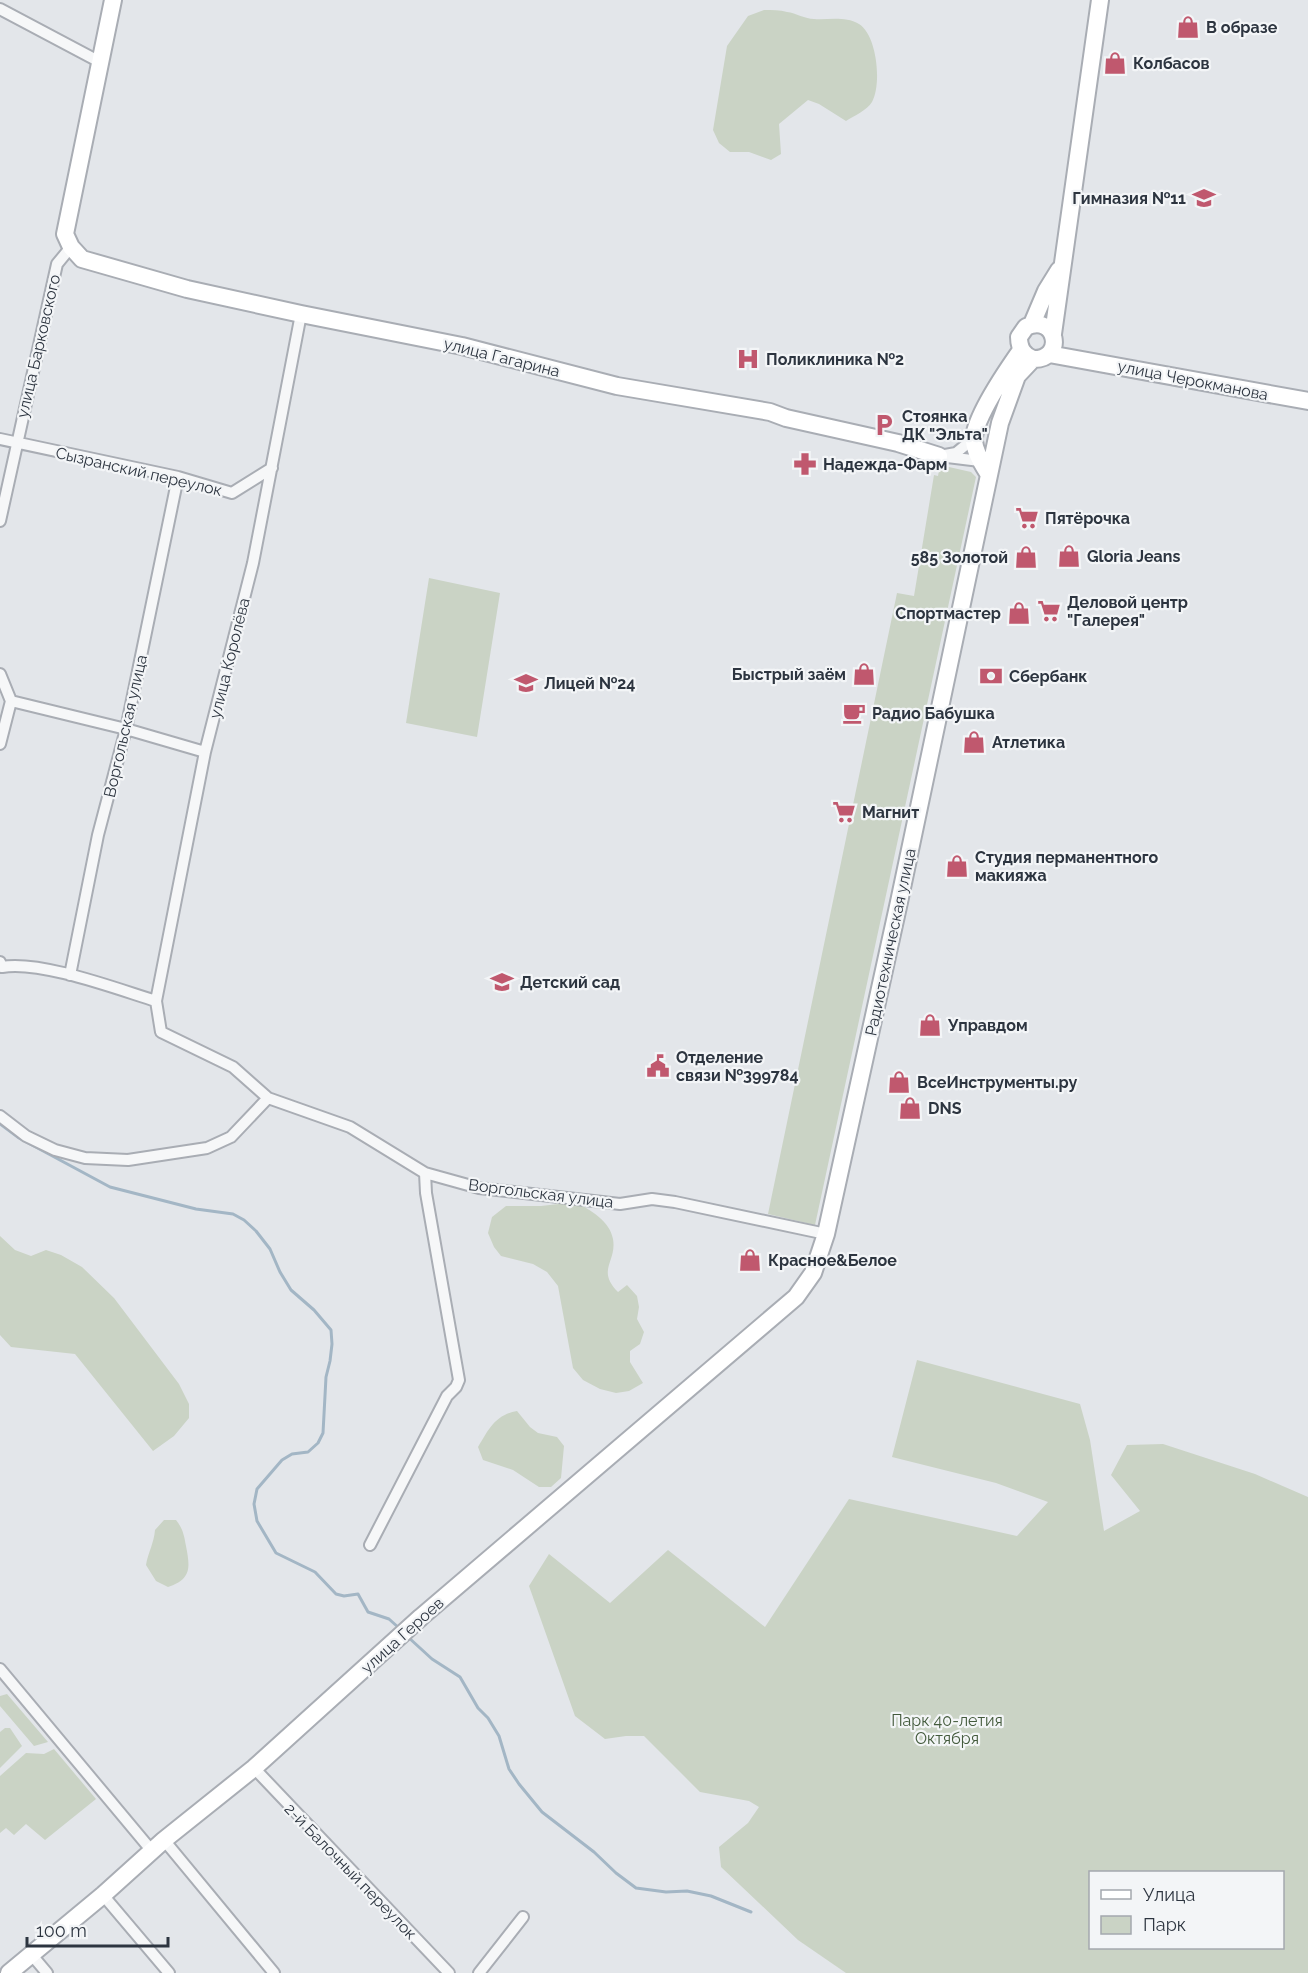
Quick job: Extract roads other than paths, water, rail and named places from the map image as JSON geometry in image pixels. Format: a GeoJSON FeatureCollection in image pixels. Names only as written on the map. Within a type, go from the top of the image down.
{"type":"FeatureCollection","features":[{"type":"Feature","properties":{"kind":"street"},"geometry":{"type":"LineString","coordinates":[[71,247],[65,234],[113,0]]}},
{"type":"Feature","properties":{"kind":"street","name":"Радиотехническая улица"},"geometry":{"type":"LineString","coordinates":[[796,1297],[813,1273],[826,1234],[899,902],[987,463],[1017,376],[1042,348],[1062,264],[1070,224],[1100,0]]}},
{"type":"Feature","properties":{"kind":"street"},"geometry":{"type":"LineString","coordinates":[[0,9],[100,62]]}},
{"type":"Feature","properties":{"kind":"street","name":"улица Гагарина"},"geometry":{"type":"LineString","coordinates":[[71,247],[82,259],[187,289],[462,346],[617,386],[770,412],[786,418],[898,443],[939,456],[987,463]]}},
{"type":"Feature","properties":{"kind":"street","name":"улица Барковского"},"geometry":{"type":"LineString","coordinates":[[0,522],[57,264],[71,247]]}},
{"type":"Feature","properties":{"kind":"street","name":"Радиотехническая улица"},"geometry":{"type":"LineString","coordinates":[[1042,348],[1019,337],[1022,331],[1032,324],[1046,291],[1062,264]]}},
{"type":"Feature","properties":{"kind":"street","name":"улица Королёва"},"geometry":{"type":"LineString","coordinates":[[156,1001],[205,752],[253,563],[301,314]]}},
{"type":"Feature","properties":{"kind":"street"},"geometry":{"type":"LineString","coordinates":[[1032,324],[1041,324],[1048,328],[1042,348]]}},
{"type":"Feature","properties":{"kind":"street","name":"Радиотехническая улица"},"geometry":{"type":"LineString","coordinates":[[987,463],[974,439],[992,394],[1042,348]]}},
{"type":"Feature","properties":{"kind":"street","name":"улица Черокманова"},"geometry":{"type":"LineString","coordinates":[[1042,348],[1079,358],[1308,401]]}},
{"type":"Feature","properties":{"kind":"street"},"geometry":{"type":"LineString","coordinates":[[939,456],[956,453],[974,439],[987,415],[996,413],[1000,423]]}},
{"type":"Feature","properties":{"kind":"street","name":"Сызранский переулок"},"geometry":{"type":"LineString","coordinates":[[0,439],[178,477],[232,493],[272,468]]}},
{"type":"Feature","properties":{"kind":"street","name":"Воргольская улица"},"geometry":{"type":"LineString","coordinates":[[70,975],[98,835],[126,729],[178,477]]}},
{"type":"Feature","properties":{"kind":"street"},"geometry":{"type":"LineString","coordinates":[[0,674],[11,700],[0,744]]}},
{"type":"Feature","properties":{"kind":"street"},"geometry":{"type":"LineString","coordinates":[[11,700],[205,752]]}},
{"type":"Feature","properties":{"kind":"street"},"geometry":{"type":"LineString","coordinates":[[1,964],[15,964],[70,975],[156,1001]]}},
{"type":"Feature","properties":{"kind":"street","name":"Воргольская улица"},"geometry":{"type":"LineString","coordinates":[[156,1001],[161,1032],[233,1067],[268,1098],[350,1127],[424,1173],[479,1188],[620,1204],[652,1199],[675,1202],[826,1234]]}},
{"type":"Feature","properties":{"kind":"street"},"geometry":{"type":"LineString","coordinates":[[0,1116],[26,1136],[55,1149],[85,1158],[128,1160],[207,1148],[231,1137],[268,1098]]}},
{"type":"Feature","properties":{"kind":"street"},"geometry":{"type":"LineString","coordinates":[[370,1545],[447,1396],[459,1380],[424,1173]]}},
{"type":"Feature","properties":{"kind":"street","name":"улица Героев"},"geometry":{"type":"LineString","coordinates":[[9,1973],[103,1895],[158,1845],[254,1768],[421,1617],[796,1297]]}},
{"type":"Feature","properties":{"kind":"street"},"geometry":{"type":"LineString","coordinates":[[0,1669],[274,1973]]}},
{"type":"Feature","properties":{"kind":"street","name":"2-й Балочный переулок"},"geometry":{"type":"LineString","coordinates":[[254,1768],[449,1973]]}},
{"type":"Feature","properties":{"kind":"street"},"geometry":{"type":"LineString","coordinates":[[103,1895],[169,1973]]}},
{"type":"Feature","properties":{"kind":"street"},"geometry":{"type":"LineString","coordinates":[[479,1973],[523,1917]]}},
{"type":"Feature","properties":{"kind":"street"},"geometry":{"type":"LineString","coordinates":[[31,1954],[47,1973]]}},
{"type":"Feature","properties":{"kind":"waterway"},"geometry":{"type":"LineString","coordinates":[[0,1124],[19,1138],[110,1187],[196,1209],[233,1214],[256,1231],[270,1249],[291,1290],[314,1310],[331,1330],[332,1344],[326,1377],[323,1433],[318,1443],[308,1452],[292,1454],[282,1460],[257,1489],[254,1504],[257,1521],[276,1553],[315,1572],[336,1594],[344,1596],[358,1594],[368,1612],[389,1619],[399,1628]]}},
{"type":"Feature","properties":{"kind":"waterway"},"geometry":{"type":"LineString","coordinates":[[408,1637],[432,1659],[460,1677],[478,1708],[488,1718],[499,1736],[509,1769],[542,1812],[594,1852],[616,1873],[636,1888],[666,1892],[687,1891],[711,1896],[751,1912]]}},
{"type":"Feature","properties":{"kind":"place","name":"В образе"},"geometry":{"type":"Point","coordinates":[1188,27]}},
{"type":"Feature","properties":{"kind":"place","name":"Колбасов"},"geometry":{"type":"Point","coordinates":[1115,63]}},
{"type":"Feature","properties":{"kind":"place","name":"Гимназия №11"},"geometry":{"type":"Point","coordinates":[1204,198]}},
{"type":"Feature","properties":{"kind":"place","name":"Поликлиника №2"},"geometry":{"type":"Point","coordinates":[748,359]}},
{"type":"Feature","properties":{"kind":"place","name":"Стоянка ДК \"Эльта\""},"geometry":{"type":"Point","coordinates":[884,425]}},
{"type":"Feature","properties":{"kind":"place","name":"Надежда-Фарм"},"geometry":{"type":"Point","coordinates":[805,464]}},
{"type":"Feature","properties":{"kind":"place","name":"Пятёрочка"},"geometry":{"type":"Point","coordinates":[1027,518]}},
{"type":"Feature","properties":{"kind":"place","name":"Gloria Jeans"},"geometry":{"type":"Point","coordinates":[1069,556]}},
{"type":"Feature","properties":{"kind":"place","name":"585 Золотой"},"geometry":{"type":"Point","coordinates":[1026,557]}},
{"type":"Feature","properties":{"kind":"place","name":"Деловой центр \"Галерея\""},"geometry":{"type":"Point","coordinates":[1049,611]}},
{"type":"Feature","properties":{"kind":"place","name":"Спортмастер"},"geometry":{"type":"Point","coordinates":[1019,613]}},
{"type":"Feature","properties":{"kind":"place","name":"Быстрый заём"},"geometry":{"type":"Point","coordinates":[864,674]}},
{"type":"Feature","properties":{"kind":"place","name":"Сбербанк"},"geometry":{"type":"Point","coordinates":[991,676]}},
{"type":"Feature","properties":{"kind":"place","name":"Лицей №24"},"geometry":{"type":"Point","coordinates":[526,683]}},
{"type":"Feature","properties":{"kind":"place","name":"Радио Бабушка"},"geometry":{"type":"Point","coordinates":[854,713]}},
{"type":"Feature","properties":{"kind":"place","name":"Атлетика"},"geometry":{"type":"Point","coordinates":[974,742]}},
{"type":"Feature","properties":{"kind":"place","name":"Магнит"},"geometry":{"type":"Point","coordinates":[844,812]}},
{"type":"Feature","properties":{"kind":"place","name":"Студия перманентного макияжа"},"geometry":{"type":"Point","coordinates":[957,866]}},
{"type":"Feature","properties":{"kind":"place","name":"Детский сад"},"geometry":{"type":"Point","coordinates":[502,982]}},
{"type":"Feature","properties":{"kind":"place","name":"Управдом"},"geometry":{"type":"Point","coordinates":[930,1025]}},
{"type":"Feature","properties":{"kind":"place","name":"Отделение связи №399784"},"geometry":{"type":"Point","coordinates":[658,1066]}},
{"type":"Feature","properties":{"kind":"place","name":"ВсеИнструменты.ру"},"geometry":{"type":"Point","coordinates":[899,1082]}},
{"type":"Feature","properties":{"kind":"place","name":"DNS"},"geometry":{"type":"Point","coordinates":[910,1108]}},
{"type":"Feature","properties":{"kind":"place","name":"Красное&Белое"},"geometry":{"type":"Point","coordinates":[750,1260]}},
{"type":"Feature","properties":{"kind":"park label","name":"Парк 40-летия Октября"},"geometry":{"type":"Point","coordinates":[947,1729]}}]}
